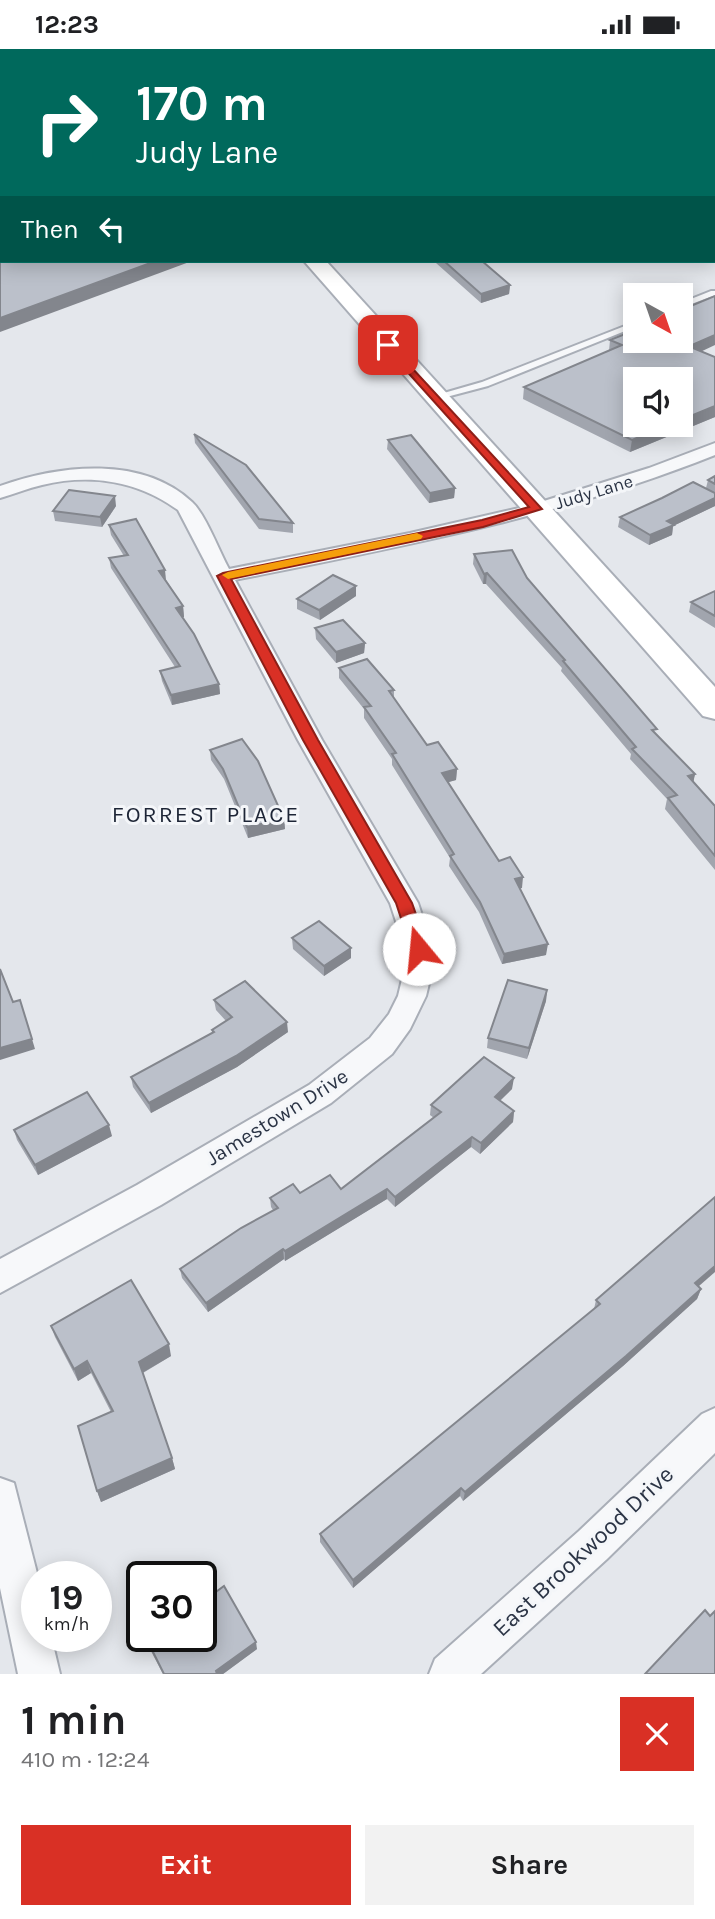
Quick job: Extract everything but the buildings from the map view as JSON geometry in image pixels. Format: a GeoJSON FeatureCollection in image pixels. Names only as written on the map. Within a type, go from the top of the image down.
{"type":"FeatureCollection","features":[{"type":"Feature","properties":{"kind":"main road"},"geometry":{"type":"LineString","coordinates":[[317,263],[536,509],[710,695]]}},
{"type":"Feature","properties":{"kind":"street","name":"Judy Lane"},"geometry":{"type":"LineString","coordinates":[[223,576],[483,523],[631,481],[715,448]]}},
{"type":"Feature","properties":{"kind":"street"},"geometry":{"type":"LineString","coordinates":[[0,492],[25,483],[75,474],[118,477],[153,485],[186,507],[223,576]]}},
{"type":"Feature","properties":{"kind":"street","name":"Jamestown Drive"},"geometry":{"type":"LineString","coordinates":[[0,1277],[149,1195],[320,1094],[381,1046],[400,1021],[412,996],[418,971],[419,949],[404,903],[310,740],[223,576]]}},
{"type":"Feature","properties":{"kind":"street","name":"East Brookwood Drive"},"geometry":{"type":"LineString","coordinates":[[450,1674],[593,1545],[715,1427]]}},
{"type":"Feature","properties":{"kind":"street"},"geometry":{"type":"LineString","coordinates":[[0,1497],[39,1674]]}},
{"type":"Feature","properties":{"kind":"lane"},"geometry":{"type":"LineString","coordinates":[[693,301],[714,293]]}},
{"type":"Feature","properties":{"kind":"lane"},"geometry":{"type":"LineString","coordinates":[[435,397],[485,384],[623,329]]}},
{"type":"Feature","properties":{"kind":"slow traffic"},"geometry":{"type":"LineString","coordinates":[[228,575],[417,536]]}},
{"type":"Feature","properties":{"kind":"district","name":"FORREST PLACE"},"geometry":{"type":"Point","coordinates":[206,814]}},
{"type":"Feature","properties":{"kind":"route"},"geometry":{"type":"LineString","coordinates":[[388,345],[536,509],[483,523],[223,576],[310,740],[404,903],[413,923],[419,949]]}}]}
